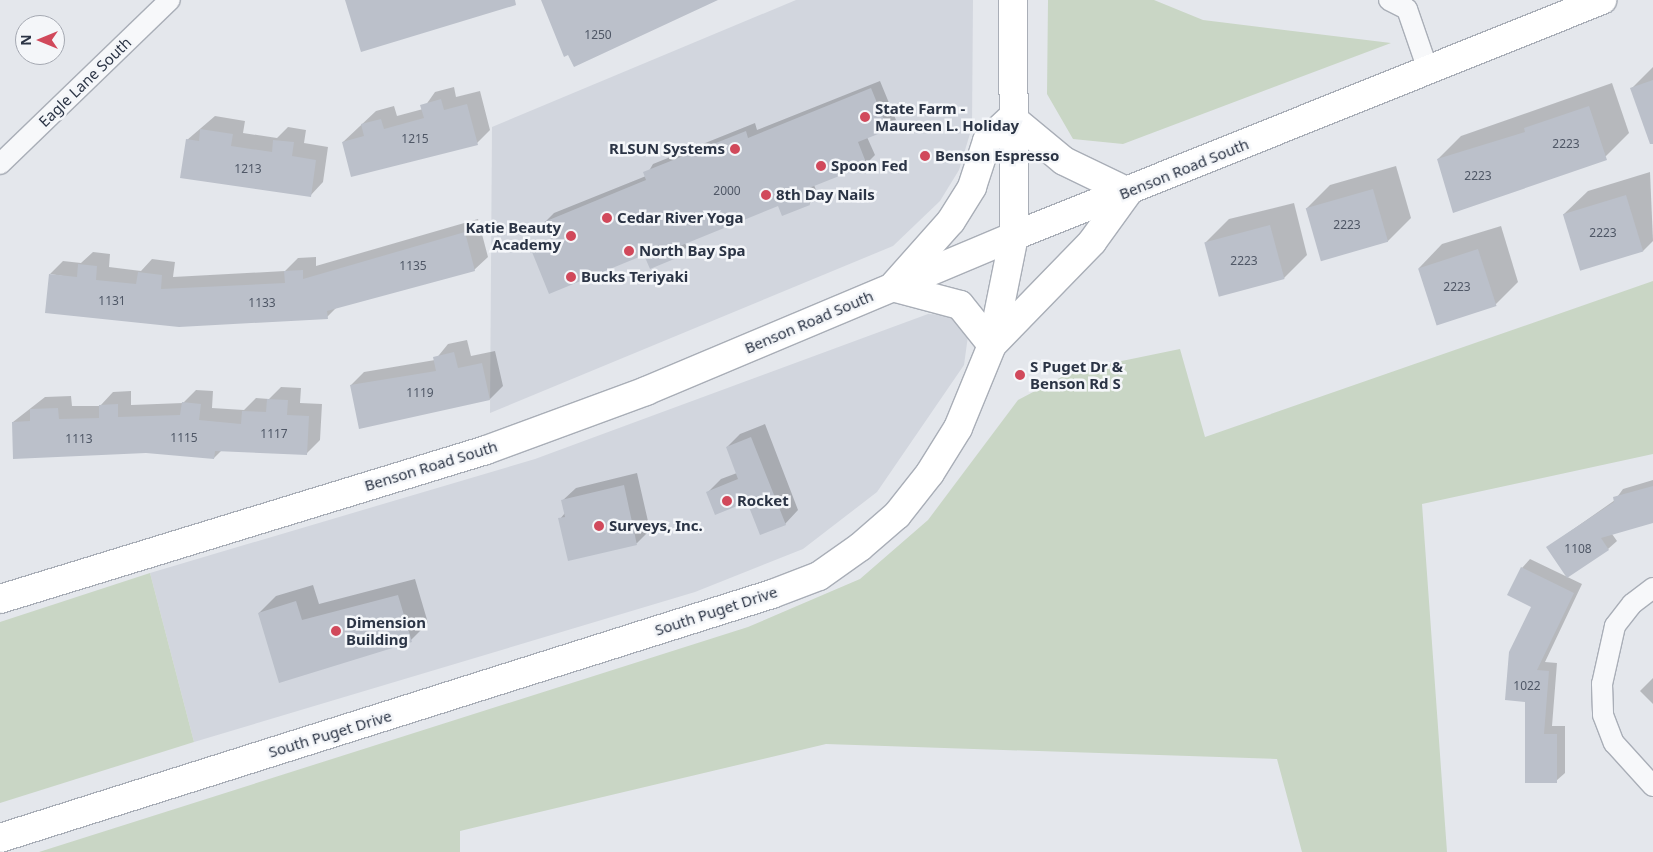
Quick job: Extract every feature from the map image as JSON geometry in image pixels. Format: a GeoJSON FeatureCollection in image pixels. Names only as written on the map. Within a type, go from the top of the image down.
{"type":"FeatureCollection","features":[{"type":"Feature","properties":{"kind":"street","name":"Eagle Lane South"},"geometry":{"type":"LineString","coordinates":[[0,164],[170,0]]}},
{"type":"Feature","properties":{"kind":"street","name":"South Puget Drive"},"geometry":{"type":"LineString","coordinates":[[0,838],[819,576],[897,515],[930,473],[958,428],[992,345],[1014,236],[1013,0]]}},
{"type":"Feature","properties":{"kind":"street"},"geometry":{"type":"LineString","coordinates":[[1389,0],[1408,9],[1428,70]]}},
{"type":"Feature","properties":{"kind":"street","name":"Benson Road South"},"geometry":{"type":"LineString","coordinates":[[0,599],[486,450],[646,391],[1014,236],[1128,192],[1602,0]]}},
{"type":"Feature","properties":{"kind":"street"},"geometry":{"type":"LineString","coordinates":[[1012,118],[1064,161],[1128,192],[1092,242],[992,345],[960,305],[892,287],[950,221],[972,187],[987,141],[1012,118]]}},
{"type":"Feature","properties":{"kind":"street"},"geometry":{"type":"LineString","coordinates":[[1653,588],[1632,604],[1615,626],[1602,684],[1603,715],[1614,743],[1653,786]]}},
{"type":"Feature","properties":{"kind":"shaded area"},"geometry":{"type":"Polygon","coordinates":[[[796,0],[973,0],[972,127],[959,170],[940,201],[893,246],[490,413],[492,127],[796,0]]]}},
{"type":"Feature","properties":{"kind":"shaded area"},"geometry":{"type":"Polygon","coordinates":[[[928,314],[948,315],[968,336],[964,365],[877,492],[803,549],[695,592],[194,742],[150,573],[535,459],[928,314]]]}},
{"type":"Feature","properties":{"kind":"green space"},"geometry":{"type":"Polygon","coordinates":[[[1048,0],[1154,0],[1203,20],[1391,43],[1123,144],[1073,139],[1047,94],[1048,0]]]}},
{"type":"Feature","properties":{"kind":"green space"},"geometry":{"type":"Polygon","coordinates":[[[1653,281],[1653,454],[1422,504],[1447,852],[1302,852],[1277,759],[826,744],[460,831],[460,852],[39,852],[748,627],[860,579],[928,520],[1018,400],[1073,371],[1180,349],[1205,437],[1653,281]]]}},
{"type":"Feature","properties":{"kind":"green space"},"geometry":{"type":"Polygon","coordinates":[[[150,573],[194,742],[0,803],[0,622],[150,573]]]}},
{"type":"Feature","properties":{"kind":"building"},"geometry":{"type":"Polygon","coordinates":[[[345,0],[515,0],[516,5],[361,52],[345,0]]]}},
{"type":"Feature","properties":{"kind":"building"},"geometry":{"type":"Polygon","coordinates":[[[541,0],[718,0],[574,67],[568,55],[564,57],[541,0]]]}},
{"type":"Feature","properties":{"kind":"building"},"geometry":{"type":"Polygon","coordinates":[[[1653,80],[1653,144],[1650,144],[1630,88],[1653,80]]]}},
{"type":"Feature","properties":{"kind":"building"},"geometry":{"type":"Polygon","coordinates":[[[871,88],[888,130],[858,142],[867,165],[804,190],[810,205],[782,216],[778,206],[675,248],[679,257],[650,269],[644,255],[549,294],[532,252],[553,244],[544,222],[646,180],[643,172],[746,131],[748,138],[871,88]]]}},
{"type":"Feature","properties":{"kind":"building"},"geometry":{"type":"Polygon","coordinates":[[[441,99],[444,110],[467,104],[478,145],[351,177],[342,142],[364,136],[361,124],[381,119],[384,129],[424,118],[420,105],[441,99]]]}},
{"type":"Feature","properties":{"kind":"building"},"geometry":{"type":"Polygon","coordinates":[[[1589,106],[1607,160],[1453,213],[1437,159],[1525,132],[1524,128],[1589,106]]]}},
{"type":"Feature","properties":{"kind":"building"},"geometry":{"type":"Polygon","coordinates":[[[200,129],[233,134],[231,146],[272,152],[273,140],[294,142],[292,156],[316,160],[311,197],[180,178],[186,139],[199,141],[200,129]]]}},
{"type":"Feature","properties":{"kind":"building"},"geometry":{"type":"Polygon","coordinates":[[[1373,189],[1388,242],[1321,261],[1306,208],[1373,189]]]}},
{"type":"Feature","properties":{"kind":"building"},"geometry":{"type":"Polygon","coordinates":[[[1626,195],[1643,251],[1580,271],[1563,214],[1626,195]]]}},
{"type":"Feature","properties":{"kind":"building"},"geometry":{"type":"Polygon","coordinates":[[[1270,225],[1284,279],[1219,297],[1204,243],[1270,225]]]}},
{"type":"Feature","properties":{"kind":"building"},"geometry":{"type":"Polygon","coordinates":[[[465,232],[475,271],[327,311],[328,319],[179,327],[45,313],[49,274],[77,277],[78,264],[97,266],[96,280],[136,284],[138,272],[162,275],[161,289],[285,283],[284,271],[303,270],[303,279],[465,232]]]}},
{"type":"Feature","properties":{"kind":"building"},"geometry":{"type":"Polygon","coordinates":[[[1478,249],[1497,306],[1437,326],[1418,268],[1478,249]]]}},
{"type":"Feature","properties":{"kind":"building"},"geometry":{"type":"Polygon","coordinates":[[[454,352],[458,368],[482,363],[490,400],[359,429],[350,385],[436,371],[433,357],[454,352]]]}},
{"type":"Feature","properties":{"kind":"building"},"geometry":{"type":"Polygon","coordinates":[[[267,399],[288,400],[287,415],[309,416],[307,455],[215,451],[214,459],[146,453],[13,459],[12,422],[30,421],[30,409],[58,408],[59,419],[99,418],[99,405],[118,404],[118,417],[180,415],[182,402],[201,404],[199,420],[241,424],[242,411],[266,412],[267,399]]]}},
{"type":"Feature","properties":{"kind":"building"},"geometry":{"type":"Polygon","coordinates":[[[751,437],[786,525],[760,535],[747,502],[715,515],[706,492],[738,479],[726,447],[751,437]]]}},
{"type":"Feature","properties":{"kind":"building"},"geometry":{"type":"Polygon","coordinates":[[[624,485],[637,545],[568,561],[558,518],[565,517],[561,500],[624,485]]]}},
{"type":"Feature","properties":{"kind":"building"},"geometry":{"type":"Polygon","coordinates":[[[1653,486],[1653,523],[1601,538],[1609,550],[1567,578],[1546,547],[1614,502],[1613,497],[1653,486]]]}},
{"type":"Feature","properties":{"kind":"building"},"geometry":{"type":"Polygon","coordinates":[[[1521,567],[1574,593],[1537,670],[1549,671],[1544,734],[1557,734],[1557,783],[1525,783],[1525,702],[1505,700],[1509,652],[1531,607],[1507,595],[1521,567]]]}},
{"type":"Feature","properties":{"kind":"building","name":"Dimension Building"},"geometry":{"type":"Polygon","coordinates":[[[398,595],[412,642],[279,683],[258,613],[296,601],[302,620],[398,595]]]}},
{"type":"Feature","properties":{"kind":"place","name":"State Farm - Maureen L. Holiday"},"geometry":{"type":"Point","coordinates":[865,117]}},
{"type":"Feature","properties":{"kind":"place","name":"RLSUN Systems"},"geometry":{"type":"Point","coordinates":[735,149]}},
{"type":"Feature","properties":{"kind":"place","name":"Benson Espresso"},"geometry":{"type":"Point","coordinates":[925,156]}},
{"type":"Feature","properties":{"kind":"place","name":"Spoon Fed"},"geometry":{"type":"Point","coordinates":[821,166]}},
{"type":"Feature","properties":{"kind":"place","name":"8th Day Nails"},"geometry":{"type":"Point","coordinates":[766,195]}},
{"type":"Feature","properties":{"kind":"place","name":"Cedar River Yoga"},"geometry":{"type":"Point","coordinates":[607,218]}},
{"type":"Feature","properties":{"kind":"place","name":"Katie Beauty Academy"},"geometry":{"type":"Point","coordinates":[571,236]}},
{"type":"Feature","properties":{"kind":"place","name":"North Bay Spa"},"geometry":{"type":"Point","coordinates":[629,251]}},
{"type":"Feature","properties":{"kind":"place","name":"Bucks Teriyaki"},"geometry":{"type":"Point","coordinates":[571,277]}},
{"type":"Feature","properties":{"kind":"place","name":"S Puget Dr & Benson Rd S"},"geometry":{"type":"Point","coordinates":[1020,375]}},
{"type":"Feature","properties":{"kind":"place","name":"Rocket"},"geometry":{"type":"Point","coordinates":[727,501]}},
{"type":"Feature","properties":{"kind":"place","name":"Surveys, Inc."},"geometry":{"type":"Point","coordinates":[599,526]}},
{"type":"Feature","properties":{"kind":"place","name":"Dimension Building"},"geometry":{"type":"Point","coordinates":[336,631]}}]}
